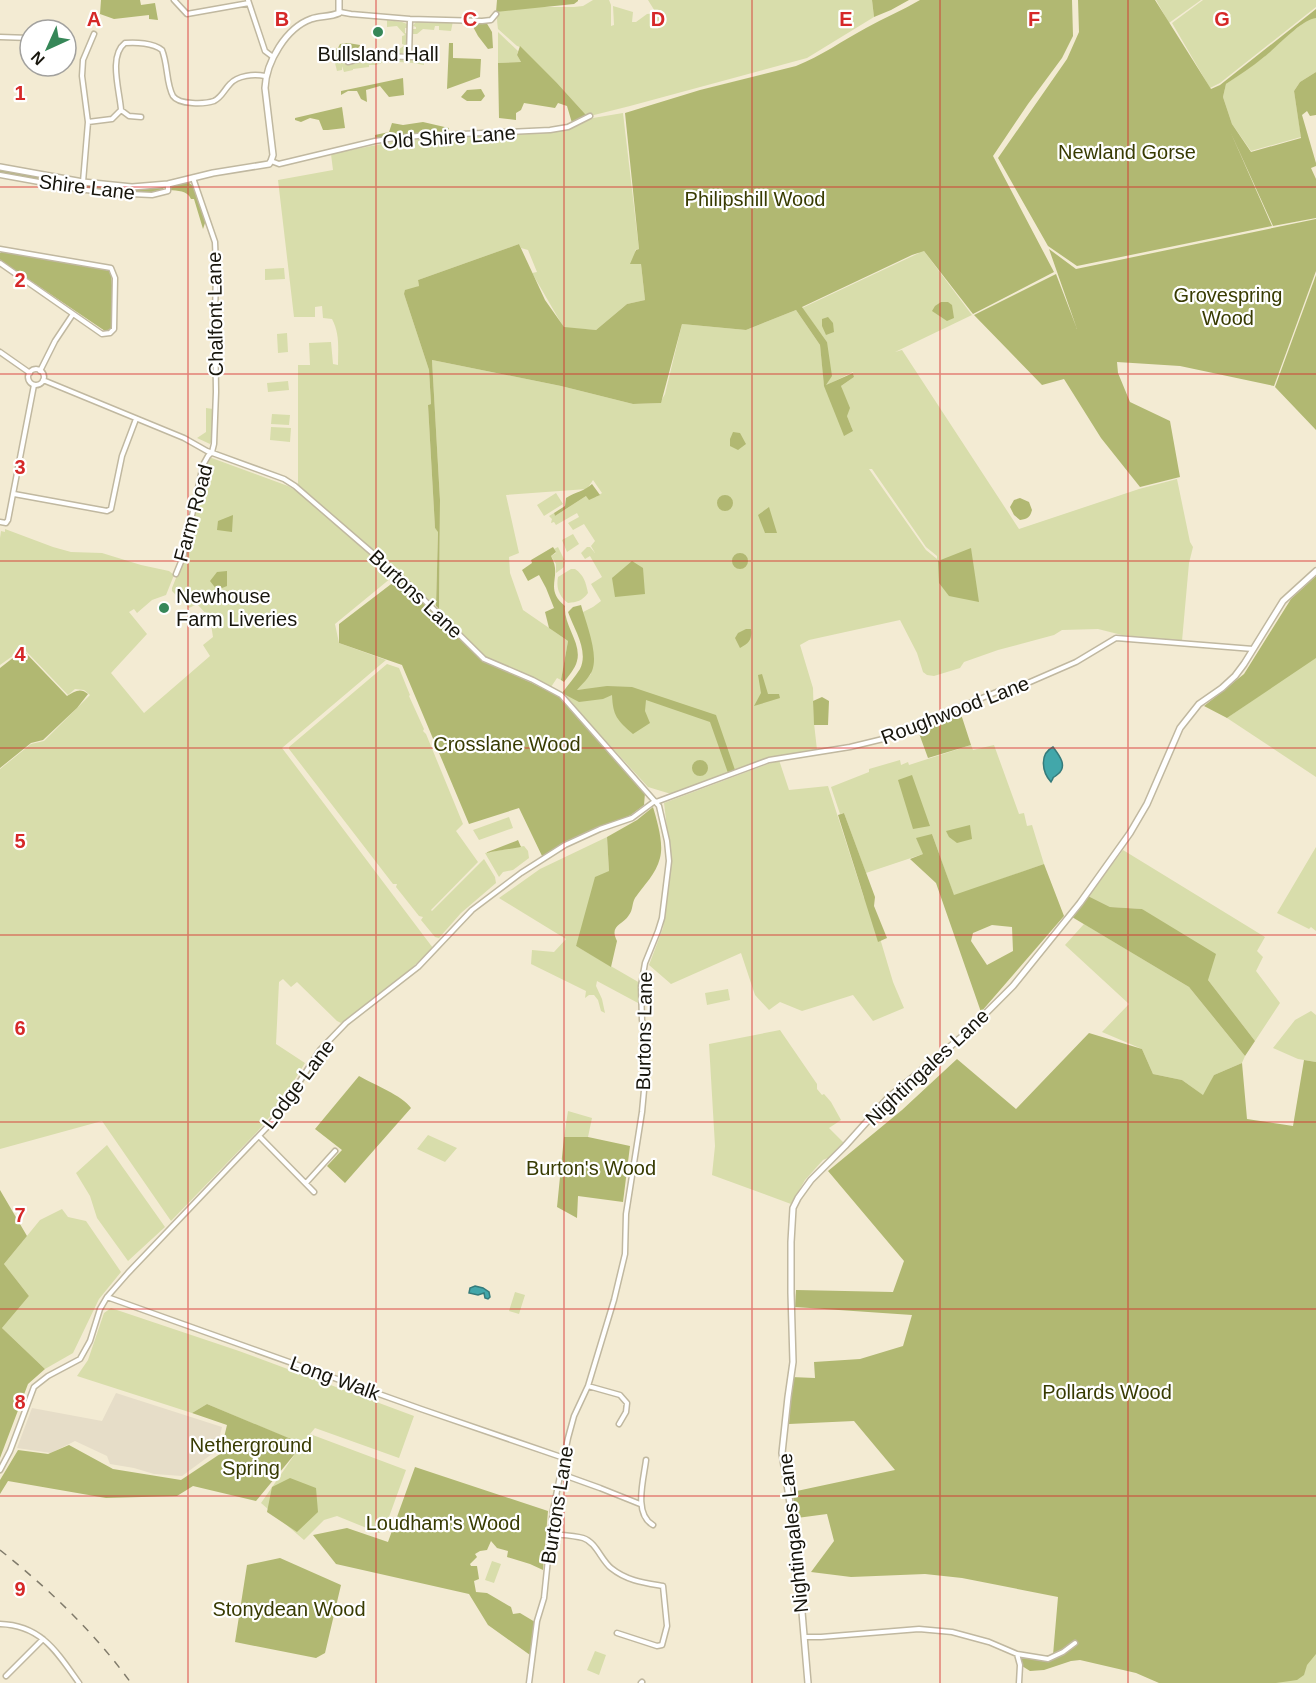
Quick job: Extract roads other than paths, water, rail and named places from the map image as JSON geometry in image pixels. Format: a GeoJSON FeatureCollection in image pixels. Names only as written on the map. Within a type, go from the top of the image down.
{"type":"FeatureCollection","features":[{"type":"Feature","properties":{"kind":"main road"},"geometry":{"type":"LineString","coordinates":[[272,161],[265,76],[273,57],[289,36],[300,25],[315,18],[338,14],[340,12],[339,0]]}},
{"type":"Feature","properties":{"kind":"main road","name":"Shire Lane"},"geometry":{"type":"LineString","coordinates":[[0,167],[82,182],[132,187],[168,184],[213,173],[265,165],[272,161]]}},
{"type":"Feature","properties":{"kind":"main road","name":"Nightingales Lane"},"geometry":{"type":"LineString","coordinates":[[808,1683],[796,1541],[782,1453],[793,1362],[791,1293],[793,1208],[811,1180],[889,1097],[964,1035],[1013,986],[1071,914],[1131,833],[1147,804],[1180,728],[1199,704],[1235,676],[1283,601],[1316,571]]}},
{"type":"Feature","properties":{"kind":"street"},"geometry":{"type":"LineString","coordinates":[[172,1],[188,14],[249,2],[265,51],[273,57]]}},
{"type":"Feature","properties":{"kind":"street"},"geometry":{"type":"LineString","coordinates":[[340,12],[411,20],[482,21],[491,20],[496,14]]}},
{"type":"Feature","properties":{"kind":"street"},"geometry":{"type":"LineString","coordinates":[[350,60],[383,56],[411,57],[411,20]]}},
{"type":"Feature","properties":{"kind":"street"},"geometry":{"type":"LineString","coordinates":[[82,182],[88,122],[82,76],[83,60],[94,34]]}},
{"type":"Feature","properties":{"kind":"street"},"geometry":{"type":"LineString","coordinates":[[0,37],[18,38]]}},
{"type":"Feature","properties":{"kind":"street"},"geometry":{"type":"LineString","coordinates":[[141,117],[129,116],[121,110],[116,73],[118,52],[125,43],[153,45],[162,50],[171,92],[182,103],[212,102],[221,97],[231,82],[252,74],[265,76]]}},
{"type":"Feature","properties":{"kind":"street"},"geometry":{"type":"LineString","coordinates":[[88,122],[112,119],[121,110]]}},
{"type":"Feature","properties":{"kind":"street","name":"Old Shire Lane"},"geometry":{"type":"LineString","coordinates":[[272,161],[279,164],[375,141],[404,137],[550,130],[568,127],[590,116]]}},
{"type":"Feature","properties":{"kind":"street","name":"Shire Lane"},"geometry":{"type":"LineString","coordinates":[[0,175],[110,193],[152,195],[168,191],[168,184]]}},
{"type":"Feature","properties":{"kind":"street","name":"Chalfont Lane"},"geometry":{"type":"LineString","coordinates":[[193,178],[215,242],[216,392],[212,452]]}},
{"type":"Feature","properties":{"kind":"street"},"geometry":{"type":"LineString","coordinates":[[0,249],[111,268],[115,278],[115,327],[113,331],[102,334],[0,263]]}},
{"type":"Feature","properties":{"kind":"street"},"geometry":{"type":"LineString","coordinates":[[40,371],[55,341],[73,314]]}},
{"type":"Feature","properties":{"kind":"street"},"geometry":{"type":"LineString","coordinates":[[0,352],[30,373]]}},
{"type":"Feature","properties":{"kind":"street"},"geometry":{"type":"LineString","coordinates":[[30,373],[36,370],[44,375],[39,385],[34,385]]}},
{"type":"Feature","properties":{"kind":"street"},"geometry":{"type":"LineString","coordinates":[[30,373],[29,380],[34,385]]}},
{"type":"Feature","properties":{"kind":"street","name":"Burtons Lane"},"geometry":{"type":"LineString","coordinates":[[43,380],[184,438],[212,452],[284,479],[295,486],[406,582],[484,659],[561,695],[655,801],[661,813],[669,861],[662,918],[645,963],[641,986],[642,1020],[648,1047],[642,1112],[627,1202],[625,1254],[614,1300],[588,1386],[574,1416],[564,1458],[554,1510],[544,1598],[537,1621],[529,1683]]}},
{"type":"Feature","properties":{"kind":"street"},"geometry":{"type":"LineString","coordinates":[[0,522],[2,524],[8,520],[34,385]]}},
{"type":"Feature","properties":{"kind":"street"},"geometry":{"type":"LineString","coordinates":[[14,494],[110,511],[122,456],[136,419]]}},
{"type":"Feature","properties":{"kind":"street","name":"Farm Road"},"geometry":{"type":"LineString","coordinates":[[176,574],[183,557],[203,465],[212,452]]}},
{"type":"Feature","properties":{"kind":"street","name":"Roughwood Lane"},"geometry":{"type":"LineString","coordinates":[[655,801],[769,760],[883,740],[999,691],[1039,678],[1076,662],[1116,638],[1253,649]]}},
{"type":"Feature","properties":{"kind":"street","name":"Lodge Lane"},"geometry":{"type":"LineString","coordinates":[[0,1470],[34,1387],[48,1376],[80,1359],[90,1341],[100,1309],[107,1297],[280,1112],[320,1050],[346,1023],[418,967],[472,910],[513,879],[565,845],[632,818],[655,801]]}},
{"type":"Feature","properties":{"kind":"street"},"geometry":{"type":"LineString","coordinates":[[259,1136],[314,1192]]}},
{"type":"Feature","properties":{"kind":"street"},"geometry":{"type":"LineString","coordinates":[[306,1183],[335,1150]]}},
{"type":"Feature","properties":{"kind":"street","name":"Long Walk"},"geometry":{"type":"LineString","coordinates":[[107,1297],[564,1458]]}},
{"type":"Feature","properties":{"kind":"street"},"geometry":{"type":"LineString","coordinates":[[588,1386],[620,1395],[627,1404],[626,1413],[619,1425]]}},
{"type":"Feature","properties":{"kind":"street"},"geometry":{"type":"LineString","coordinates":[[646,1460],[640,1504],[648,1522],[653,1525]]}},
{"type":"Feature","properties":{"kind":"street"},"geometry":{"type":"LineString","coordinates":[[561,1474],[640,1504]]}},
{"type":"Feature","properties":{"kind":"street"},"geometry":{"type":"LineString","coordinates":[[551,1534],[584,1538],[591,1542],[609,1566],[623,1576],[635,1581],[665,1584],[667,1626],[662,1645],[657,1646],[617,1633]]}},
{"type":"Feature","properties":{"kind":"street"},"geometry":{"type":"LineString","coordinates":[[0,1624],[25,1627],[37,1633],[79,1683]]}},
{"type":"Feature","properties":{"kind":"street"},"geometry":{"type":"LineString","coordinates":[[805,1637],[832,1637],[919,1629],[952,1632],[989,1642],[1017,1654],[1048,1659],[1075,1643]]}},
{"type":"Feature","properties":{"kind":"street"},"geometry":{"type":"LineString","coordinates":[[6,1676],[43,1639]]}},
{"type":"Feature","properties":{"kind":"street"},"geometry":{"type":"LineString","coordinates":[[1017,1654],[1020,1665],[1019,1683]]}},
{"type":"Feature","properties":{"kind":"water"},"geometry":{"type":"Polygon","coordinates":[[[1053,747],[1062,760],[1062,768],[1051,782],[1043,763],[1046,754],[1053,747]]]}},
{"type":"Feature","properties":{"kind":"water"},"geometry":{"type":"Polygon","coordinates":[[[475,1286],[489,1292],[490,1297],[485,1298],[484,1293],[478,1295],[469,1293],[470,1288],[475,1286]]]}},
{"type":"Feature","properties":{"kind":"railway"},"geometry":{"type":"LineString","coordinates":[[0,1550],[70,1612],[102,1646],[131,1683]]}},
{"type":"Feature","properties":{"kind":"place","name":"Bullsland Hall"},"geometry":{"type":"Point","coordinates":[378,32]}},
{"type":"Feature","properties":{"kind":"place","name":"Newhouse Farm Liveries"},"geometry":{"type":"Point","coordinates":[164,608]}},
{"type":"Feature","properties":{"kind":"park label","name":"Newland Gorse"},"geometry":{"type":"Point","coordinates":[1127,152]}},
{"type":"Feature","properties":{"kind":"park label","name":"Philipshill Wood"},"geometry":{"type":"Point","coordinates":[755,199]}},
{"type":"Feature","properties":{"kind":"park label","name":"Grovespring Wood"},"geometry":{"type":"Point","coordinates":[1228,306]}},
{"type":"Feature","properties":{"kind":"park label","name":"Crosslane Wood"},"geometry":{"type":"Point","coordinates":[507,744]}},
{"type":"Feature","properties":{"kind":"park label","name":"Burton's Wood"},"geometry":{"type":"Point","coordinates":[591,1168]}},
{"type":"Feature","properties":{"kind":"park label","name":"Pollards Wood"},"geometry":{"type":"Point","coordinates":[1107,1392]}},
{"type":"Feature","properties":{"kind":"park label","name":"Netherground Spring"},"geometry":{"type":"Point","coordinates":[251,1456]}},
{"type":"Feature","properties":{"kind":"park label","name":"Loudham's Wood"},"geometry":{"type":"Point","coordinates":[443,1523]}},
{"type":"Feature","properties":{"kind":"park label","name":"Stonydean Wood"},"geometry":{"type":"Point","coordinates":[289,1609]}}]}
